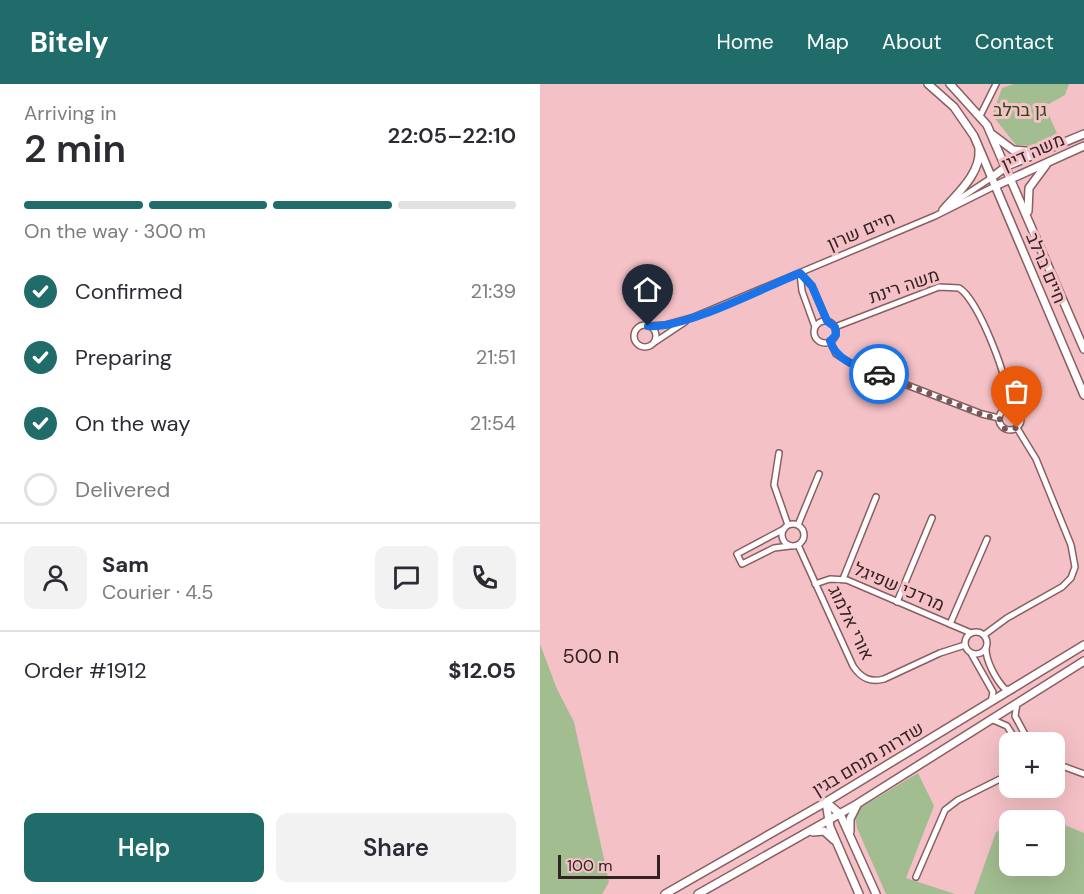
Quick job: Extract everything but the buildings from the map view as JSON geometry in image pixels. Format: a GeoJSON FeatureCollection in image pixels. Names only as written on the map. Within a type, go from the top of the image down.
{"type":"FeatureCollection","features":[{"type":"Feature","properties":{"kind":"street","name":"חיים ברלב"},"geometry":{"type":"LineString","coordinates":[[928,84],[954,106],[974,136],[1084,395]]}},
{"type":"Feature","properties":{"kind":"street","name":"חיים ברלב"},"geometry":{"type":"LineString","coordinates":[[950,84],[980,116],[991,134],[1007,166],[1084,349]]}},
{"type":"Feature","properties":{"kind":"street"},"geometry":{"type":"LineString","coordinates":[[980,116],[996,84]]}},
{"type":"Feature","properties":{"kind":"street"},"geometry":{"type":"LineString","coordinates":[[991,134],[1013,150],[1029,153],[1044,151]]}},
{"type":"Feature","properties":{"kind":"street","name":"משה דיין"},"geometry":{"type":"LineString","coordinates":[[991,178],[1007,166],[1084,134]]}},
{"type":"Feature","properties":{"kind":"street"},"geometry":{"type":"LineString","coordinates":[[942,210],[963,188],[976,166],[980,152],[974,136]]}},
{"type":"Feature","properties":{"kind":"street","name":"משה דיין"},"geometry":{"type":"LineString","coordinates":[[995,186],[1084,146]]}},
{"type":"Feature","properties":{"kind":"street"},"geometry":{"type":"LineString","coordinates":[[1028,216],[1029,188],[1038,173],[1049,162]]}},
{"type":"Feature","properties":{"kind":"street","name":"חיים שרון"},"geometry":{"type":"LineString","coordinates":[[935,216],[991,178]]}},
{"type":"Feature","properties":{"kind":"street","name":"חיים שרון"},"geometry":{"type":"LineString","coordinates":[[654,343],[665,333],[694,317],[935,216],[995,186]]}},
{"type":"Feature","properties":{"kind":"street"},"geometry":{"type":"LineString","coordinates":[[800,273],[812,286],[827,321],[835,327],[836,335],[830,341]]}},
{"type":"Feature","properties":{"kind":"street"},"geometry":{"type":"LineString","coordinates":[[800,273],[802,291],[817,339],[830,341]]}},
{"type":"Feature","properties":{"kind":"street","name":"משה רינת"},"geometry":{"type":"LineString","coordinates":[[835,327],[939,287],[959,288],[975,306],[1006,385],[1010,408]]}},
{"type":"Feature","properties":{"kind":"street","name":"חיים שרון"},"geometry":{"type":"LineString","coordinates":[[648,326],[665,325],[694,317]]}},
{"type":"Feature","properties":{"kind":"street"},"geometry":{"type":"LineString","coordinates":[[815,327],[820,322],[827,321]]}},
{"type":"Feature","properties":{"kind":"street"},"geometry":{"type":"LineString","coordinates":[[648,326],[656,333],[654,343],[643,347],[634,340],[637,328],[648,326]]}},
{"type":"Feature","properties":{"kind":"street"},"geometry":{"type":"LineString","coordinates":[[830,341],[835,352],[847,361],[986,416],[999,418]]}},
{"type":"Feature","properties":{"kind":"street"},"geometry":{"type":"LineString","coordinates":[[1010,408],[1017,410],[1021,416],[1021,423],[1017,428],[1005,429],[999,418],[1002,412],[1010,408]]}},
{"type":"Feature","properties":{"kind":"street"},"geometry":{"type":"LineString","coordinates":[[984,635],[1007,618],[1062,587],[1071,578],[1075,567],[1071,545],[1036,459],[1017,428]]}},
{"type":"Feature","properties":{"kind":"street"},"geometry":{"type":"LineString","coordinates":[[779,453],[774,485],[786,527],[783,540],[790,546]]}},
{"type":"Feature","properties":{"kind":"street"},"geometry":{"type":"LineString","coordinates":[[798,525],[819,474]]}},
{"type":"Feature","properties":{"kind":"street"},"geometry":{"type":"LineString","coordinates":[[843,579],[876,497]]}},
{"type":"Feature","properties":{"kind":"street"},"geometry":{"type":"LineString","coordinates":[[897,602],[932,518]]}},
{"type":"Feature","properties":{"kind":"street"},"geometry":{"type":"LineString","coordinates":[[798,525],[804,535],[798,545],[774,548],[742,564],[736,554],[786,527],[798,525]]}},
{"type":"Feature","properties":{"kind":"street"},"geometry":{"type":"LineString","coordinates":[[950,624],[987,539]]}},
{"type":"Feature","properties":{"kind":"street","name":"אורי אלמוג"},"geometry":{"type":"LineString","coordinates":[[798,545],[853,666],[867,680],[884,679],[940,653],[965,645]]}},
{"type":"Feature","properties":{"kind":"street","name":"מרדכי שפיגל"},"geometry":{"type":"LineString","coordinates":[[815,584],[830,579],[843,579],[971,633]]}},
{"type":"Feature","properties":{"kind":"street"},"geometry":{"type":"LineString","coordinates":[[991,703],[993,692],[965,645],[966,638],[971,633],[978,632],[984,635],[987,642],[987,658],[1002,687],[1013,689]]}},
{"type":"Feature","properties":{"kind":"street","name":"שדרות מנחם בגין"},"geometry":{"type":"LineString","coordinates":[[665,894],[826,802],[1084,645]]}},
{"type":"Feature","properties":{"kind":"street"},"geometry":{"type":"LineString","coordinates":[[971,654],[981,654],[986,649]]}},
{"type":"Feature","properties":{"kind":"street","name":"שדרות מנחם בגין"},"geometry":{"type":"LineString","coordinates":[[698,894],[857,804],[1084,661]]}},
{"type":"Feature","properties":{"kind":"street"},"geometry":{"type":"LineString","coordinates":[[1019,700],[1015,707],[1015,716],[1024,732]]}},
{"type":"Feature","properties":{"kind":"street"},"geometry":{"type":"LineString","coordinates":[[989,720],[1005,724],[1010,732]]}},
{"type":"Feature","properties":{"kind":"street"},"geometry":{"type":"LineString","coordinates":[[1065,767],[1084,774]]}},
{"type":"Feature","properties":{"kind":"street"},"geometry":{"type":"LineString","coordinates":[[916,877],[939,819],[947,808],[999,780]]}},
{"type":"Feature","properties":{"kind":"street"},"geometry":{"type":"LineString","coordinates":[[826,802],[840,814],[876,894]]}},
{"type":"Feature","properties":{"kind":"street"},"geometry":{"type":"LineString","coordinates":[[826,802],[828,821],[859,894]]}},
{"type":"Feature","properties":{"kind":"street"},"geometry":{"type":"LineString","coordinates":[[851,837],[850,819],[857,804]]}},
{"type":"Feature","properties":{"kind":"street"},"geometry":{"type":"LineString","coordinates":[[807,833],[824,831],[838,843]]}},
{"type":"Feature","properties":{"kind":"green space","name":"גן ברלב"},"geometry":{"type":"Polygon","coordinates":[[[1014,84],[1069,84],[1065,95],[1045,106],[1059,138],[1033,146],[1016,145],[992,115],[1002,88],[1014,84]]]}},
{"type":"Feature","properties":{"kind":"green space"},"geometry":{"type":"Polygon","coordinates":[[[540,644],[557,689],[574,722],[609,882],[602,894],[540,894],[540,644]]]}},
{"type":"Feature","properties":{"kind":"green space"},"geometry":{"type":"Polygon","coordinates":[[[918,773],[934,806],[906,878],[955,894],[886,894],[857,828],[855,817],[860,808],[918,773]]]}},
{"type":"Feature","properties":{"kind":"green space"},"geometry":{"type":"Polygon","coordinates":[[[1065,825],[1084,833],[1084,894],[974,894],[996,832],[999,830],[999,876],[1065,876],[1065,825]]]}},
{"type":"Feature","properties":{"kind":"way so far"},"geometry":{"type":"LineString","coordinates":[[879,374],[986,416],[999,418],[1002,427],[1010,431],[1017,428]]}},
{"type":"Feature","properties":{"kind":"district","name":"ח 500"},"geometry":{"type":"Point","coordinates":[591,656]}},
{"type":"Feature","properties":{"kind":"route"},"geometry":{"type":"LineString","coordinates":[[648,326],[655,327],[694,317],[800,273],[812,286],[827,321],[835,327],[836,335],[830,341],[835,352],[847,361],[879,374]]}}]}
